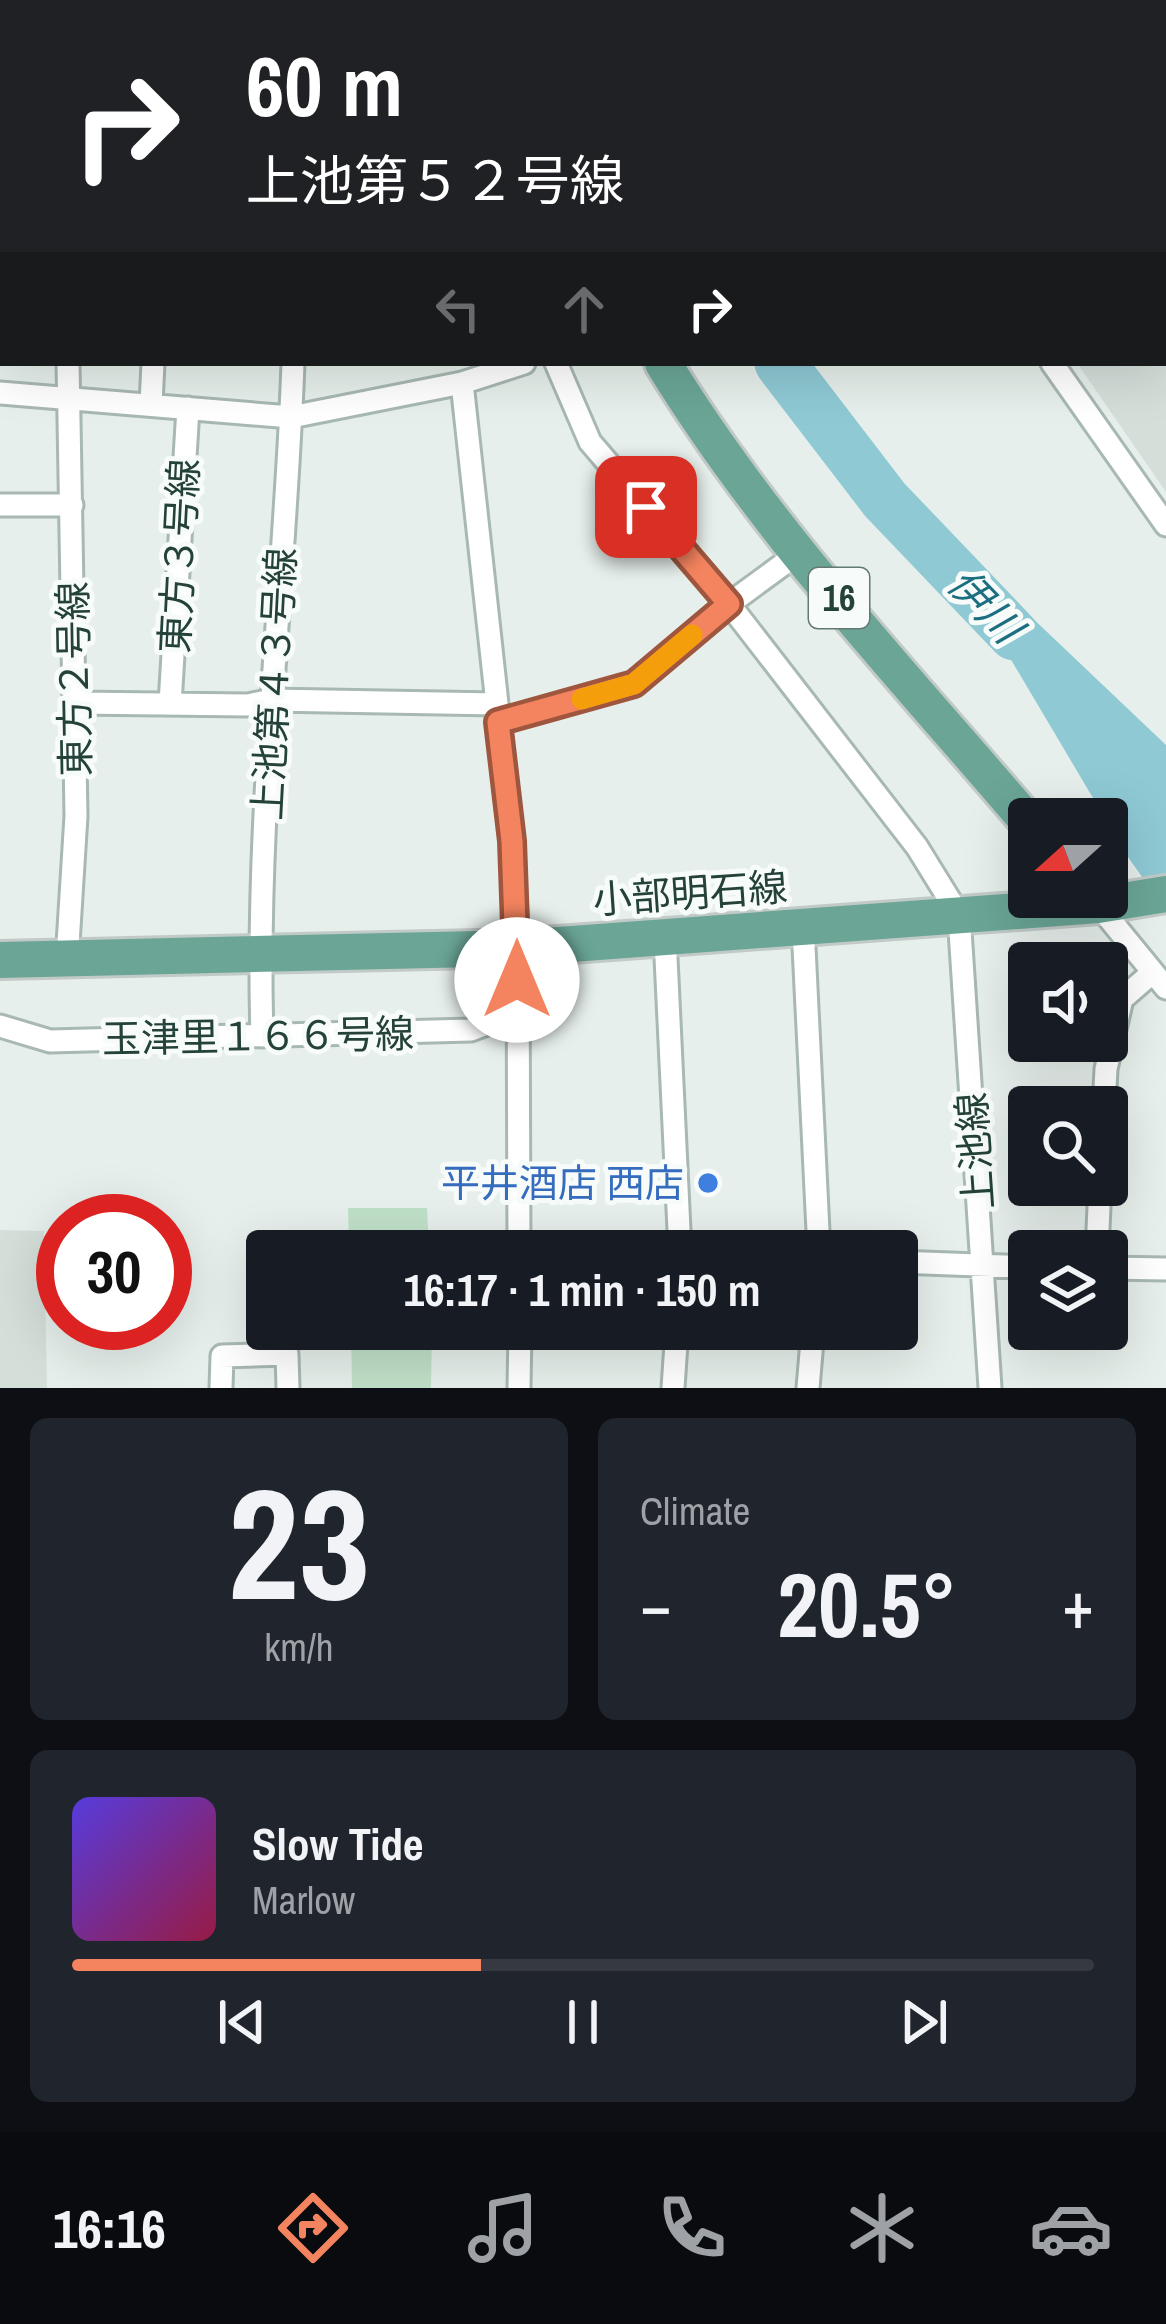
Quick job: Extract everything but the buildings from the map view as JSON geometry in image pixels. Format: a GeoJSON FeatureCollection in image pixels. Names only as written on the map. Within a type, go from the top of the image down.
{"type":"FeatureCollection","features":[{"type":"Feature","properties":{"kind":"main road","name":"16"},"geometry":{"type":"LineString","coordinates":[[665,366],[698,419],[800,552],[1008,798]]}},
{"type":"Feature","properties":{"kind":"main road","name":"小部明石線"},"geometry":{"type":"LineString","coordinates":[[1128,898],[1166,894]]}},
{"type":"Feature","properties":{"kind":"main road","name":"小部明石線"},"geometry":{"type":"LineString","coordinates":[[0,959],[518,948],[1008,910]]}},
{"type":"Feature","properties":{"kind":"street","name":"東方２号線"},"geometry":{"type":"LineString","coordinates":[[67,960],[76,816],[68,366]]}},
{"type":"Feature","properties":{"kind":"street"},"geometry":{"type":"LineString","coordinates":[[151,404],[153,366]]}},
{"type":"Feature","properties":{"kind":"street","name":"上池第４３号線"},"geometry":{"type":"LineString","coordinates":[[262,1036],[260,952],[271,700],[293,366]]}},
{"type":"Feature","properties":{"kind":"street"},"geometry":{"type":"LineString","coordinates":[[0,393],[291,417],[462,382],[514,366]]}},
{"type":"Feature","properties":{"kind":"street"},"geometry":{"type":"LineString","coordinates":[[557,366],[590,442],[729,604],[917,848],[959,915]]}},
{"type":"Feature","properties":{"kind":"street"},"geometry":{"type":"LineString","coordinates":[[1054,366],[1166,525]]}},
{"type":"Feature","properties":{"kind":"street"},"geometry":{"type":"LineString","coordinates":[[462,382],[512,841],[518,948],[519,1230]]}},
{"type":"Feature","properties":{"kind":"street","name":"東方３号線"},"geometry":{"type":"LineString","coordinates":[[170,704],[188,407]]}},
{"type":"Feature","properties":{"kind":"street"},"geometry":{"type":"LineString","coordinates":[[0,505],[72,505]]}},
{"type":"Feature","properties":{"kind":"street"},"geometry":{"type":"LineString","coordinates":[[74,703],[248,705],[271,700],[497,713],[634,684],[800,552]]}},
{"type":"Feature","properties":{"kind":"street","name":"上池線"},"geometry":{"type":"LineString","coordinates":[[959,915],[990,1388]]}},
{"type":"Feature","properties":{"kind":"street"},"geometry":{"type":"LineString","coordinates":[[1105,1086],[1122,999],[1159,980],[1113,918]]}},
{"type":"Feature","properties":{"kind":"street"},"geometry":{"type":"LineString","coordinates":[[803,927],[819,1230]]}},
{"type":"Feature","properties":{"kind":"street"},"geometry":{"type":"LineString","coordinates":[[664,937],[679,1230]]}},
{"type":"Feature","properties":{"kind":"street","name":"玉津里１６６号線"},"geometry":{"type":"LineString","coordinates":[[0,1026],[50,1041],[262,1036],[471,1030],[515,1012]]}},
{"type":"Feature","properties":{"kind":"street"},"geometry":{"type":"LineString","coordinates":[[918,1263],[1008,1267]]}},
{"type":"Feature","properties":{"kind":"street"},"geometry":{"type":"LineString","coordinates":[[1128,1268],[1166,1269]]}},
{"type":"Feature","properties":{"kind":"street"},"geometry":{"type":"LineString","coordinates":[[519,1388],[520,1350]]}},
{"type":"Feature","properties":{"kind":"street"},"geometry":{"type":"LineString","coordinates":[[673,1388],[676,1350]]}},
{"type":"Feature","properties":{"kind":"street"},"geometry":{"type":"LineString","coordinates":[[808,1388],[811,1350]]}},
{"type":"Feature","properties":{"kind":"street"},"geometry":{"type":"LineString","coordinates":[[220,1388],[222,1356],[287,1354],[288,1388]]}},
{"type":"Feature","properties":{"kind":"shaded area"},"geometry":{"type":"Polygon","coordinates":[[[1079,366],[1166,366],[1166,492],[1079,366]]]}},
{"type":"Feature","properties":{"kind":"shaded area"},"geometry":{"type":"Polygon","coordinates":[[[0,1230],[36,1231],[36,1350],[46,1350],[47,1388],[0,1388],[0,1230]]]}},
{"type":"Feature","properties":{"kind":"green space"},"geometry":{"type":"Polygon","coordinates":[[[348,1208],[427,1208],[428,1230],[349,1230],[348,1208]]]}},
{"type":"Feature","properties":{"kind":"green space"},"geometry":{"type":"Polygon","coordinates":[[[351,1350],[432,1350],[431,1388],[352,1388],[351,1350]]]}},
{"type":"Feature","properties":{"kind":"water"},"geometry":{"type":"Polygon","coordinates":[[[927,518],[1166,745],[1166,911],[1128,857],[1128,798],[1093,798],[927,518]]]}},
{"type":"Feature","properties":{"kind":"waterway","name":"伊川"},"geometry":{"type":"LineString","coordinates":[[782,366],[885,500],[1014,635]]}},
{"type":"Feature","properties":{"kind":"slow traffic"},"geometry":{"type":"LineString","coordinates":[[582,699],[634,684],[692,635]]}},
{"type":"Feature","properties":{"kind":"place","name":"平井酒店 西店"},"geometry":{"type":"Point","coordinates":[708,1183]}},
{"type":"Feature","properties":{"kind":"route"},"geometry":{"type":"LineString","coordinates":[[517,980],[512,841],[498,722],[634,684],[729,604],[646,507]]}}]}
